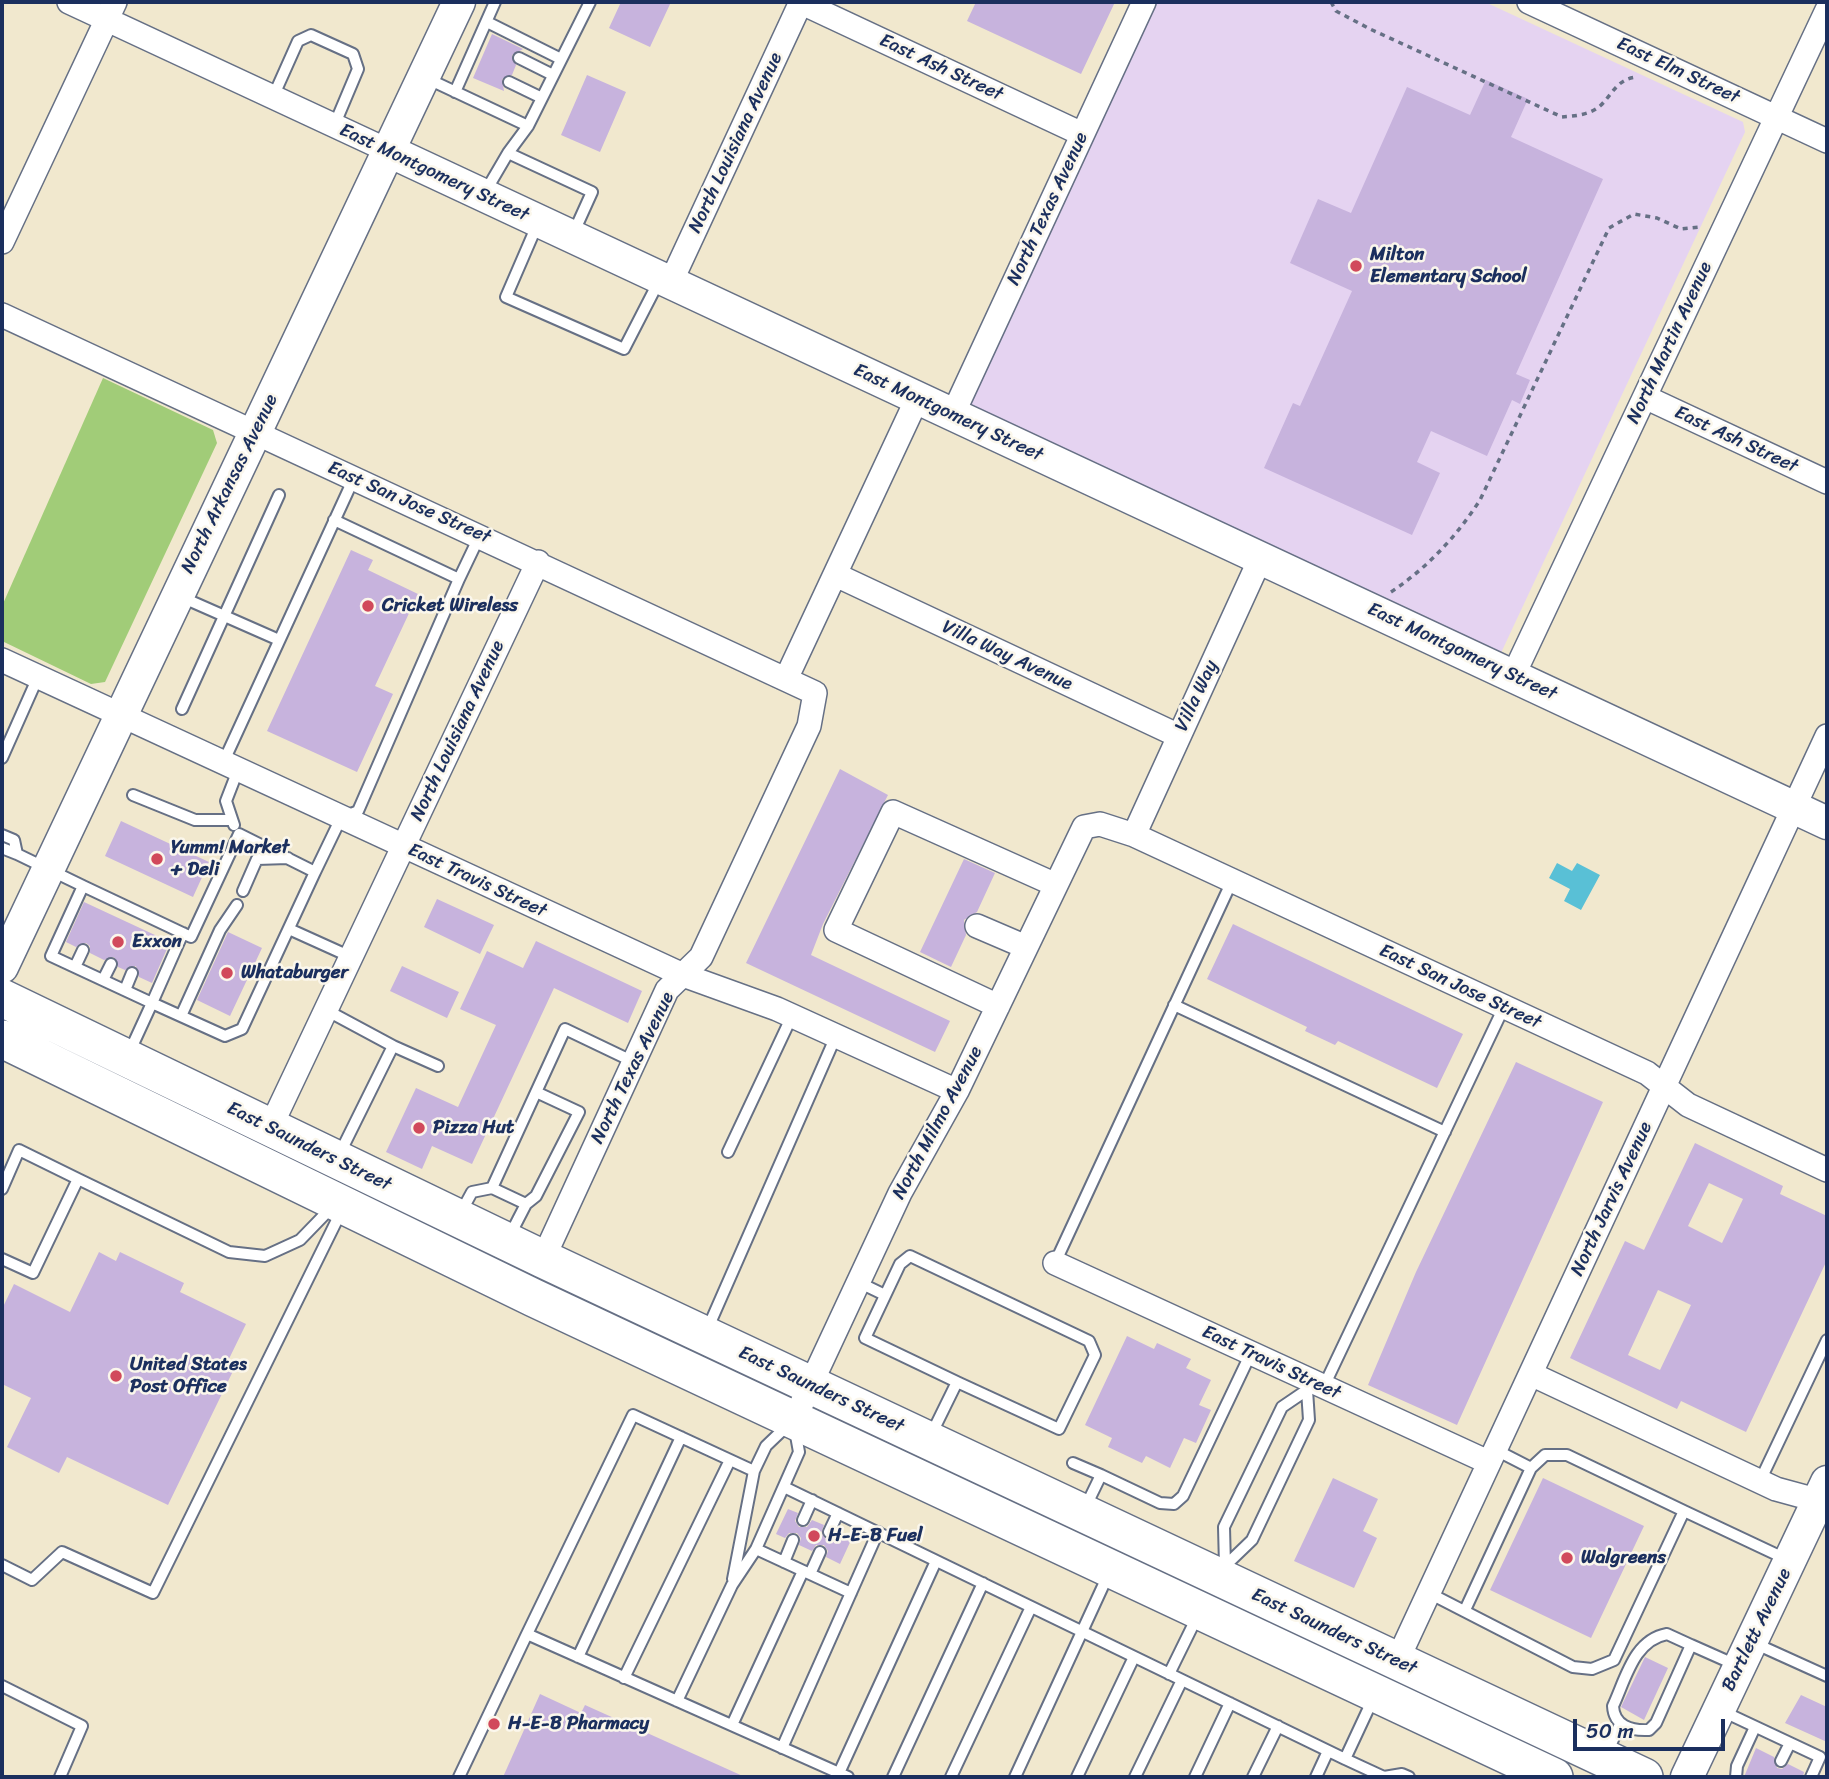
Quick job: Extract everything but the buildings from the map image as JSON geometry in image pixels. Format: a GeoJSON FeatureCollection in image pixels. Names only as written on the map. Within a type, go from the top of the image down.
{"type":"FeatureCollection","features":[{"type":"Feature","properties":{"kind":"main road","name":"East Saunders Street"},"geometry":{"type":"LineString","coordinates":[[2,998],[457,1219],[1082,1513],[1222,1572],[1397,1661],[1644,1777]]}},
{"type":"Feature","properties":{"kind":"main road","name":"East Saunders Street"},"geometry":{"type":"LineString","coordinates":[[2,1039],[337,1203],[1554,1777]]}},
{"type":"Feature","properties":{"kind":"main road"},"geometry":{"type":"LineString","coordinates":[[337,1203],[365,1195],[527,1273],[569,1287],[602,1287]]}},
{"type":"Feature","properties":{"kind":"main road"},"geometry":{"type":"LineString","coordinates":[[1099,1563],[1111,1551],[1186,1583],[1208,1584],[1222,1572]]}},
{"type":"Feature","properties":{"kind":"street","name":"East Montgomery Street"},"geometry":{"type":"LineString","coordinates":[[69,2],[111,11],[273,97],[334,126],[1827,823]]}},
{"type":"Feature","properties":{"kind":"street","name":"North Arkansas Avenue"},"geometry":{"type":"LineString","coordinates":[[2,967],[459,2]]}},
{"type":"Feature","properties":{"kind":"street","name":"East Ash Street"},"geometry":{"type":"LineString","coordinates":[[801,2],[1083,134]]}},
{"type":"Feature","properties":{"kind":"street","name":"North Louisiana Avenue"},"geometry":{"type":"LineString","coordinates":[[665,281],[801,2]]}},
{"type":"Feature","properties":{"kind":"street","name":"North Texas Avenue"},"geometry":{"type":"LineString","coordinates":[[952,416],[1144,2]]}},
{"type":"Feature","properties":{"kind":"street","name":"East Elm Street"},"geometry":{"type":"LineString","coordinates":[[1529,2],[1827,141]]}},
{"type":"Feature","properties":{"kind":"street","name":"North Martin Avenue"},"geometry":{"type":"LineString","coordinates":[[1513,677],[1827,10]]}},
{"type":"Feature","properties":{"kind":"street"},"geometry":{"type":"LineString","coordinates":[[2,242],[111,11]]}},
{"type":"Feature","properties":{"kind":"street","name":"East San Jose Street"},"geometry":{"type":"LineString","coordinates":[[2,315],[815,693]]}},
{"type":"Feature","properties":{"kind":"street","name":"East Ash Street"},"geometry":{"type":"LineString","coordinates":[[1645,397],[1827,482]]}},
{"type":"Feature","properties":{"kind":"street"},"geometry":{"type":"LineString","coordinates":[[786,679],[917,399]]}},
{"type":"Feature","properties":{"kind":"street","name":"Villa Way"},"geometry":{"type":"LineString","coordinates":[[1134,835],[1261,557]]}},
{"type":"Feature","properties":{"kind":"street","name":"North Louisiana Avenue"},"geometry":{"type":"LineString","coordinates":[[270,1128],[538,562]]}},
{"type":"Feature","properties":{"kind":"street","name":"Villa Way Avenue"},"geometry":{"type":"LineString","coordinates":[[836,575],[1179,736]]}},
{"type":"Feature","properties":{"kind":"street","name":"East Travis Street"},"geometry":{"type":"LineString","coordinates":[[2,660],[683,975],[792,1016],[957,1091]]}},
{"type":"Feature","properties":{"kind":"street","name":"North Texas Avenue"},"geometry":{"type":"LineString","coordinates":[[543,1259],[667,990],[701,957],[809,726],[815,693]]}},
{"type":"Feature","properties":{"kind":"street","name":"North Jarvis Avenue"},"geometry":{"type":"LineString","coordinates":[[1397,1661],[1827,736]]}},
{"type":"Feature","properties":{"kind":"street"},"geometry":{"type":"LineString","coordinates":[[999,1006],[836,930],[893,812],[1056,885]]}},
{"type":"Feature","properties":{"kind":"street","name":"East San Jose Street"},"geometry":{"type":"LineString","coordinates":[[1084,827],[1100,824],[1134,835],[1647,1073],[1688,1105],[1827,1170]]}},
{"type":"Feature","properties":{"kind":"street","name":"North Milmo Avenue"},"geometry":{"type":"LineString","coordinates":[[794,1420],[900,1193],[957,1091],[1084,827]]}},
{"type":"Feature","properties":{"kind":"street"},"geometry":{"type":"LineString","coordinates":[[978,926],[1026,947]]}},
{"type":"Feature","properties":{"kind":"street","name":"East Travis Street"},"geometry":{"type":"LineString","coordinates":[[1055,1264],[1251,1353],[1314,1386],[1491,1455]]}},
{"type":"Feature","properties":{"kind":"street"},"geometry":{"type":"LineString","coordinates":[[1531,1374],[1776,1489],[1825,1495]]}},
{"type":"Feature","properties":{"kind":"street","name":"Bartlett Avenue"},"geometry":{"type":"LineString","coordinates":[[1687,1777],[1790,1561],[1825,1495]]}},
{"type":"Feature","properties":{"kind":"lane"},"geometry":{"type":"LineString","coordinates":[[455,92],[473,65],[484,41],[487,22],[495,2]]}},
{"type":"Feature","properties":{"kind":"lane"},"geometry":{"type":"LineString","coordinates":[[482,195],[527,126],[590,2]]}},
{"type":"Feature","properties":{"kind":"lane"},"geometry":{"type":"LineString","coordinates":[[487,22],[561,59]]}},
{"type":"Feature","properties":{"kind":"lane"},"geometry":{"type":"LineString","coordinates":[[273,97],[298,41],[311,35],[353,54],[358,69],[334,126]]}},
{"type":"Feature","properties":{"kind":"lane"},"geometry":{"type":"LineString","coordinates":[[519,58],[553,75]]}},
{"type":"Feature","properties":{"kind":"lane"},"geometry":{"type":"LineString","coordinates":[[424,77],[527,126]]}},
{"type":"Feature","properties":{"kind":"lane"},"geometry":{"type":"LineString","coordinates":[[509,82],[541,98]]}},
{"type":"Feature","properties":{"kind":"lane"},"geometry":{"type":"LineString","coordinates":[[508,153],[592,192],[571,237]]}},
{"type":"Feature","properties":{"kind":"lane"},"geometry":{"type":"LineString","coordinates":[[538,222],[506,297],[624,349],[665,281]]}},
{"type":"Feature","properties":{"kind":"lane"},"geometry":{"type":"LineString","coordinates":[[315,872],[239,834],[230,820],[226,801],[230,766],[279,639],[354,478]]}},
{"type":"Feature","properties":{"kind":"lane"},"geometry":{"type":"LineString","coordinates":[[182,709],[279,495]]}},
{"type":"Feature","properties":{"kind":"lane"},"geometry":{"type":"LineString","coordinates":[[334,520],[459,579]]}},
{"type":"Feature","properties":{"kind":"lane"},"geometry":{"type":"LineString","coordinates":[[83,886],[51,956],[225,1036],[242,1029],[341,818],[358,811],[480,535]]}},
{"type":"Feature","properties":{"kind":"lane"},"geometry":{"type":"LineString","coordinates":[[177,595],[279,639]]}},
{"type":"Feature","properties":{"kind":"lane"},"geometry":{"type":"LineString","coordinates":[[2,758],[38,677]]}},
{"type":"Feature","properties":{"kind":"lane"},"geometry":{"type":"LineString","coordinates":[[2,728],[13,733]]}},
{"type":"Feature","properties":{"kind":"lane"},"geometry":{"type":"LineString","coordinates":[[134,795],[195,820],[230,820]]}},
{"type":"Feature","properties":{"kind":"lane"},"geometry":{"type":"LineString","coordinates":[[2,849],[191,937],[239,834]]}},
{"type":"Feature","properties":{"kind":"lane"},"geometry":{"type":"LineString","coordinates":[[2,835],[14,840],[17,854]]}},
{"type":"Feature","properties":{"kind":"lane"},"geometry":{"type":"LineString","coordinates":[[243,891],[257,859],[291,858]]}},
{"type":"Feature","properties":{"kind":"lane"},"geometry":{"type":"LineString","coordinates":[[1055,1264],[1232,881]]}},
{"type":"Feature","properties":{"kind":"lane"},"geometry":{"type":"LineString","coordinates":[[101,909],[106,897]]}},
{"type":"Feature","properties":{"kind":"lane"},"geometry":{"type":"LineString","coordinates":[[181,1016],[220,930],[236,905]]}},
{"type":"Feature","properties":{"kind":"lane"},"geometry":{"type":"LineString","coordinates":[[129,923],[134,911]]}},
{"type":"Feature","properties":{"kind":"lane"},"geometry":{"type":"LineString","coordinates":[[151,933],[156,921]]}},
{"type":"Feature","properties":{"kind":"lane"},"geometry":{"type":"LineString","coordinates":[[289,929],[351,957]]}},
{"type":"Feature","properties":{"kind":"lane"},"geometry":{"type":"LineString","coordinates":[[126,1059],[183,933]]}},
{"type":"Feature","properties":{"kind":"lane"},"geometry":{"type":"LineString","coordinates":[[75,967],[83,950]]}},
{"type":"Feature","properties":{"kind":"lane"},"geometry":{"type":"LineString","coordinates":[[103,980],[111,964]]}},
{"type":"Feature","properties":{"kind":"lane"},"geometry":{"type":"LineString","coordinates":[[125,990],[132,974]]}},
{"type":"Feature","properties":{"kind":"lane"},"geometry":{"type":"LineString","coordinates":[[1174,1005],[1445,1132]]}},
{"type":"Feature","properties":{"kind":"lane"},"geometry":{"type":"LineString","coordinates":[[1222,1572],[1252,1540],[1309,1420],[1314,1386],[1445,1132],[1504,1007]]}},
{"type":"Feature","properties":{"kind":"lane"},"geometry":{"type":"LineString","coordinates":[[326,1010],[393,1046],[438,1066]]}},
{"type":"Feature","properties":{"kind":"lane"},"geometry":{"type":"LineString","coordinates":[[728,1152],[792,1016]]}},
{"type":"Feature","properties":{"kind":"lane"},"geometry":{"type":"LineString","coordinates":[[492,1188],[565,1029],[634,1062]]}},
{"type":"Feature","properties":{"kind":"lane"},"geometry":{"type":"LineString","coordinates":[[705,1335],[836,1035]]}},
{"type":"Feature","properties":{"kind":"lane"},"geometry":{"type":"LineString","coordinates":[[336,1161],[393,1046]]}},
{"type":"Feature","properties":{"kind":"lane"},"geometry":{"type":"LineString","coordinates":[[507,1242],[526,1204],[537,1196],[579,1112],[536,1092]]}},
{"type":"Feature","properties":{"kind":"lane"},"geometry":{"type":"LineString","coordinates":[[2,1189],[19,1150],[229,1252],[265,1256],[300,1240],[337,1203]]}},
{"type":"Feature","properties":{"kind":"lane"},"geometry":{"type":"LineString","coordinates":[[2,1259],[33,1273],[78,1180]]}},
{"type":"Feature","properties":{"kind":"lane"},"geometry":{"type":"LineString","coordinates":[[457,1219],[472,1192],[492,1188],[526,1204]]}},
{"type":"Feature","properties":{"kind":"lane"},"geometry":{"type":"LineString","coordinates":[[2,1565],[32,1580],[62,1552],[153,1593],[337,1220],[337,1203]]}},
{"type":"Feature","properties":{"kind":"lane"},"geometry":{"type":"LineString","coordinates":[[910,1256],[1089,1341],[1095,1355],[1059,1429],[865,1338],[885,1295],[900,1264],[910,1256]]}},
{"type":"Feature","properties":{"kind":"lane"},"geometry":{"type":"LineString","coordinates":[[858,1282],[885,1295]]}},
{"type":"Feature","properties":{"kind":"lane"},"geometry":{"type":"LineString","coordinates":[[1760,1481],[1827,1340]]}},
{"type":"Feature","properties":{"kind":"lane"},"geometry":{"type":"LineString","coordinates":[[1073,1463],[1160,1503],[1174,1504],[1183,1496],[1251,1353]]}},
{"type":"Feature","properties":{"kind":"lane"},"geometry":{"type":"LineString","coordinates":[[929,1441],[957,1382]]}},
{"type":"Feature","properties":{"kind":"lane"},"geometry":{"type":"LineString","coordinates":[[1222,1572],[1224,1527],[1282,1406],[1314,1386]]}},
{"type":"Feature","properties":{"kind":"lane"},"geometry":{"type":"LineString","coordinates":[[459,1777],[633,1415],[754,1471]]}},
{"type":"Feature","properties":{"kind":"lane"},"geometry":{"type":"LineString","coordinates":[[732,1585],[754,1471],[766,1446],[794,1420]]}},
{"type":"Feature","properties":{"kind":"lane"},"geometry":{"type":"LineString","coordinates":[[677,1701],[732,1585],[756,1549],[799,1452],[794,1420]]}},
{"type":"Feature","properties":{"kind":"lane"},"geometry":{"type":"LineString","coordinates":[[578,1657],[681,1437]]}},
{"type":"Feature","properties":{"kind":"lane"},"geometry":{"type":"LineString","coordinates":[[1491,1455],[1531,1468]]}},
{"type":"Feature","properties":{"kind":"lane"},"geometry":{"type":"LineString","coordinates":[[1465,1610],[1531,1468],[1545,1455],[1567,1455],[1790,1561]]}},
{"type":"Feature","properties":{"kind":"lane"},"geometry":{"type":"LineString","coordinates":[[624,1678],[730,1460]]}},
{"type":"Feature","properties":{"kind":"lane"},"geometry":{"type":"LineString","coordinates":[[1082,1513],[1101,1475]]}},
{"type":"Feature","properties":{"kind":"lane"},"geometry":{"type":"LineString","coordinates":[[784,1487],[1345,1759],[1384,1777],[1402,1774],[1409,1777]]}},
{"type":"Feature","properties":{"kind":"lane"},"geometry":{"type":"LineString","coordinates":[[803,1520],[811,1500]]}},
{"type":"Feature","properties":{"kind":"lane"},"geometry":{"type":"LineString","coordinates":[[1428,1593],[1573,1667],[1592,1670],[1614,1660],[1684,1511]]}},
{"type":"Feature","properties":{"kind":"lane"},"geometry":{"type":"LineString","coordinates":[[829,1532],[838,1513]]}},
{"type":"Feature","properties":{"kind":"lane"},"geometry":{"type":"LineString","coordinates":[[782,1748],[878,1532]]}},
{"type":"Feature","properties":{"kind":"lane"},"geometry":{"type":"LineString","coordinates":[[784,1562],[793,1540]]}},
{"type":"Feature","properties":{"kind":"lane"},"geometry":{"type":"LineString","coordinates":[[756,1549],[851,1593]]}},
{"type":"Feature","properties":{"kind":"lane"},"geometry":{"type":"LineString","coordinates":[[732,1726],[806,1572],[820,1552]]}},
{"type":"Feature","properties":{"kind":"lane"},"geometry":{"type":"LineString","coordinates":[[527,1634],[844,1775],[936,1560]]}},
{"type":"Feature","properties":{"kind":"lane"},"geometry":{"type":"LineString","coordinates":[[1015,1777],[1083,1632],[1099,1563]]}},
{"type":"Feature","properties":{"kind":"lane"},"geometry":{"type":"LineString","coordinates":[[893,1777],[983,1583]]}},
{"type":"Feature","properties":{"kind":"lane"},"geometry":{"type":"LineString","coordinates":[[951,1777],[1031,1607]]}},
{"type":"Feature","properties":{"kind":"lane"},"geometry":{"type":"LineString","coordinates":[[1169,1674],[1200,1611]]}},
{"type":"Feature","properties":{"kind":"lane"},"geometry":{"type":"LineString","coordinates":[[1691,1644],[1656,1723],[1649,1730],[1636,1731],[1620,1724],[1614,1716],[1614,1706],[1642,1645],[1653,1636],[1667,1634],[1691,1644],[1745,1654],[1827,1676]]}},
{"type":"Feature","properties":{"kind":"lane"},"geometry":{"type":"LineString","coordinates":[[1076,1777],[1134,1657]]}},
{"type":"Feature","properties":{"kind":"lane"},"geometry":{"type":"LineString","coordinates":[[1135,1777],[1182,1680]]}},
{"type":"Feature","properties":{"kind":"lane"},"geometry":{"type":"LineString","coordinates":[[2,1686],[82,1726],[60,1777]]}},
{"type":"Feature","properties":{"kind":"lane"},"geometry":{"type":"LineString","coordinates":[[1345,1759],[1376,1693]]}},
{"type":"Feature","properties":{"kind":"lane"},"geometry":{"type":"LineString","coordinates":[[1195,1777],[1230,1703]]}},
{"type":"Feature","properties":{"kind":"lane"},"geometry":{"type":"LineString","coordinates":[[1719,1709],[1820,1758],[1811,1777]]}},
{"type":"Feature","properties":{"kind":"lane"},"geometry":{"type":"LineString","coordinates":[[1604,1759],[1620,1724]]}},
{"type":"Feature","properties":{"kind":"lane"},"geometry":{"type":"LineString","coordinates":[[1253,1777],[1278,1726]]}},
{"type":"Feature","properties":{"kind":"lane"},"geometry":{"type":"LineString","coordinates":[[1736,1777],[1737,1766],[1755,1727]]}},
{"type":"Feature","properties":{"kind":"lane"},"geometry":{"type":"LineString","coordinates":[[1781,1761],[1790,1743]]}},
{"type":"Feature","properties":{"kind":"lane"},"geometry":{"type":"LineString","coordinates":[[1315,1777],[1328,1751]]}},
{"type":"Feature","properties":{"kind":"path"},"geometry":{"type":"LineString","coordinates":[[1331,2],[1336,11],[1370,29],[1562,117],[1579,116],[1599,107],[1616,85],[1629,78],[1643,77]]}},
{"type":"Feature","properties":{"kind":"path"},"geometry":{"type":"LineString","coordinates":[[1388,594],[1411,578],[1462,529],[1480,500],[1609,228],[1634,214],[1657,218],[1681,229],[1701,227],[1707,215]]}},
{"type":"Feature","properties":{"kind":"shaded area","name":"Milton Elementary School"},"geometry":{"type":"Polygon","coordinates":[[[1154,2],[1485,2],[1743,122],[1745,132],[1500,655],[968,412],[965,400],[1154,2]]]}},
{"type":"Feature","properties":{"kind":"green space"},"geometry":{"type":"Polygon","coordinates":[[[103,378],[213,430],[217,443],[105,682],[91,684],[2,641],[2,606],[103,378]]]}},
{"type":"Feature","properties":{"kind":"water"},"geometry":{"type":"Polygon","coordinates":[[[1557,863],[1572,871],[1577,863],[1600,875],[1581,910],[1564,901],[1570,889],[1549,878],[1557,863]]]}},
{"type":"Feature","properties":{"kind":"place","name":"Milton Elementary School"},"geometry":{"type":"Point","coordinates":[1356,266]}},
{"type":"Feature","properties":{"kind":"place","name":"Cricket Wireless"},"geometry":{"type":"Point","coordinates":[368,606]}},
{"type":"Feature","properties":{"kind":"place","name":"Yumm! Market + Deli"},"geometry":{"type":"Point","coordinates":[157,859]}},
{"type":"Feature","properties":{"kind":"place","name":"Exxon"},"geometry":{"type":"Point","coordinates":[118,942]}},
{"type":"Feature","properties":{"kind":"place","name":"Whataburger"},"geometry":{"type":"Point","coordinates":[227,973]}},
{"type":"Feature","properties":{"kind":"place","name":"Pizza Hut"},"geometry":{"type":"Point","coordinates":[419,1128]}},
{"type":"Feature","properties":{"kind":"place","name":"United States Post Office"},"geometry":{"type":"Point","coordinates":[116,1376]}},
{"type":"Feature","properties":{"kind":"place","name":"H-E-B Fuel"},"geometry":{"type":"Point","coordinates":[814,1536]}},
{"type":"Feature","properties":{"kind":"place","name":"Walgreens"},"geometry":{"type":"Point","coordinates":[1567,1558]}},
{"type":"Feature","properties":{"kind":"place","name":"H-E-B Pharmacy"},"geometry":{"type":"Point","coordinates":[494,1724]}}]}
